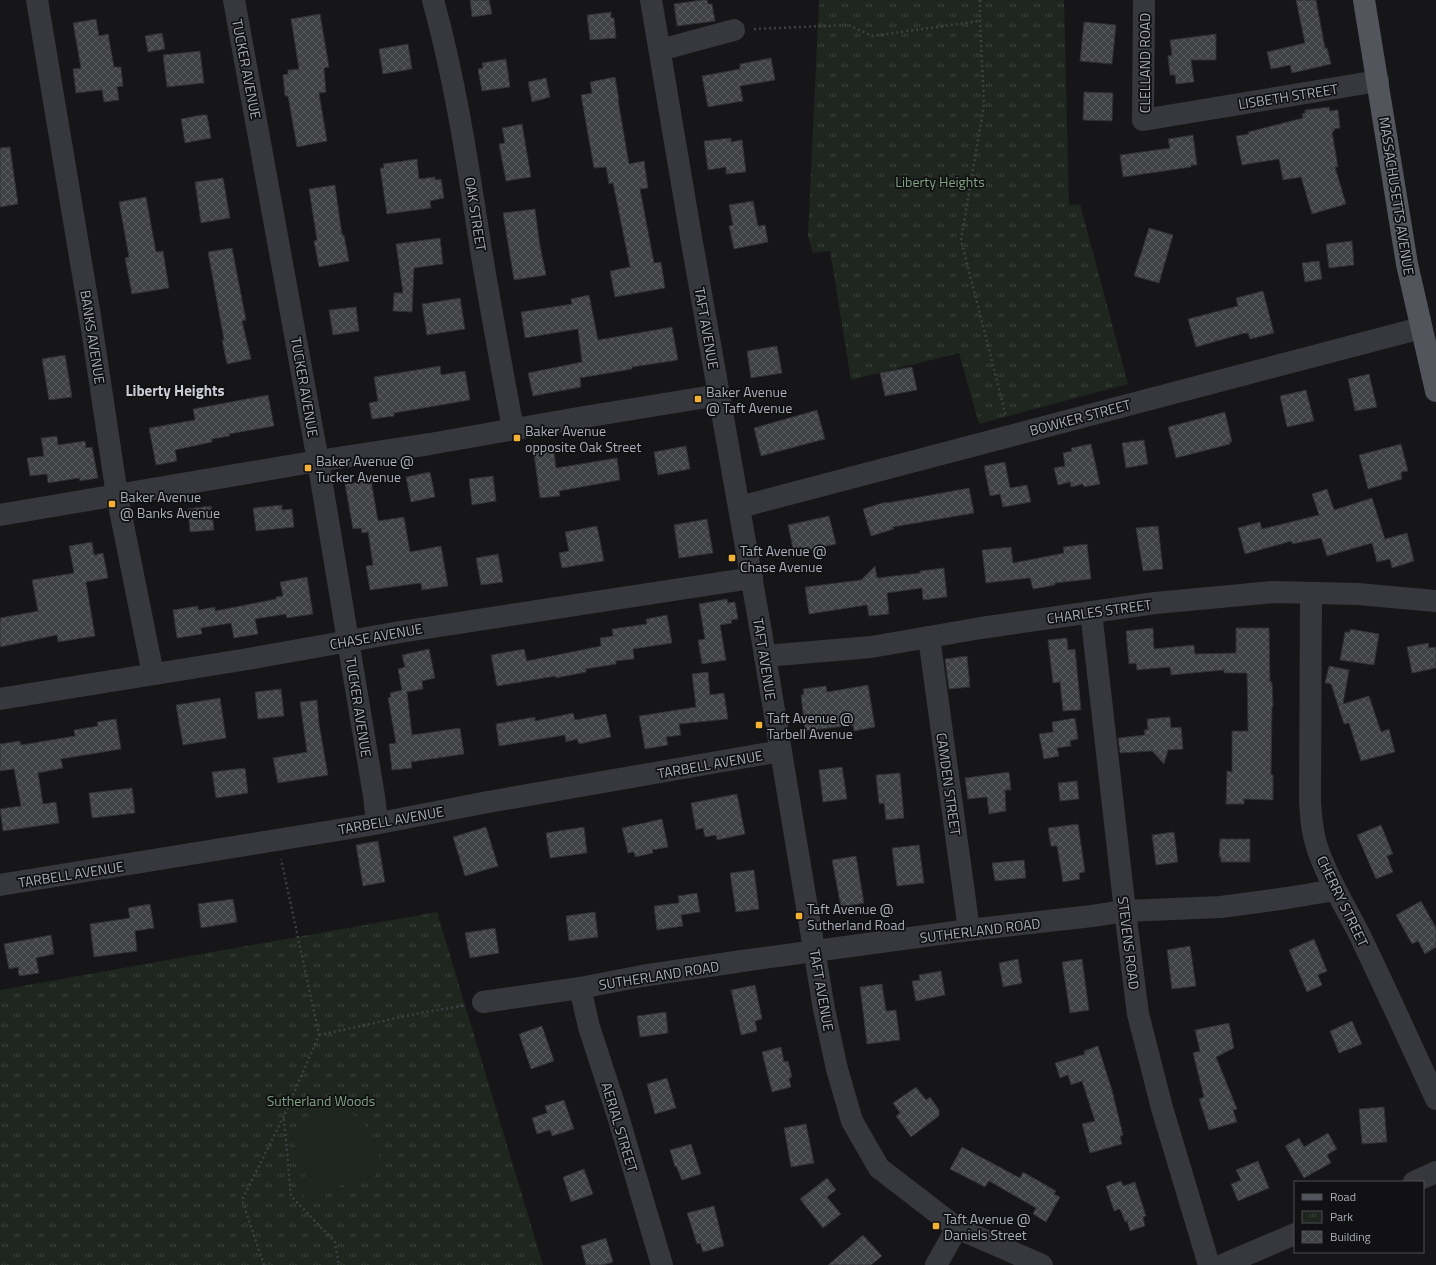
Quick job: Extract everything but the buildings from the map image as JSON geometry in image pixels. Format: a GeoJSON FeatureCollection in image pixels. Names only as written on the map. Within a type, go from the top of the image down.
{"type":"FeatureCollection","features":[{"type":"Feature","properties":{"kind":"main road","name":"MASSACHUSETTS AVENUE"},"geometry":{"type":"LineString","coordinates":[[1364,0],[1407,264],[1436,391]]}},
{"type":"Feature","properties":{"kind":"street","name":"BANKS AVENUE"},"geometry":{"type":"LineString","coordinates":[[37,0],[90,316],[117,495],[153,674]]}},
{"type":"Feature","properties":{"kind":"street","name":"TUCKER AVENUE"},"geometry":{"type":"LineString","coordinates":[[234,0],[318,461],[374,796],[377,824]]}},
{"type":"Feature","properties":{"kind":"street","name":"OAK STREET"},"geometry":{"type":"LineString","coordinates":[[433,0],[446,46],[457,102],[486,280],[513,429]]}},
{"type":"Feature","properties":{"kind":"street","name":"TAFT AVENUE"},"geometry":{"type":"LineString","coordinates":[[651,0],[691,238],[740,507],[824,1009],[837,1069],[852,1121],[879,1168],[957,1228],[1042,1265]]}},
{"type":"Feature","properties":{"kind":"street","name":"CLELLAND ROAD"},"geometry":{"type":"LineString","coordinates":[[1144,0],[1143,120],[1198,111]]}},
{"type":"Feature","properties":{"kind":"street"},"geometry":{"type":"LineString","coordinates":[[660,50],[734,30]]}},
{"type":"Feature","properties":{"kind":"street","name":"LISBETH STREET"},"geometry":{"type":"LineString","coordinates":[[1198,111],[1378,81]]}},
{"type":"Feature","properties":{"kind":"street","name":"BOWKER STREET"},"geometry":{"type":"LineString","coordinates":[[740,507],[1421,328]]}},
{"type":"Feature","properties":{"kind":"street"},"geometry":{"type":"LineString","coordinates":[[0,515],[719,395]]}},
{"type":"Feature","properties":{"kind":"street","name":"CHASE AVENUE"},"geometry":{"type":"LineString","coordinates":[[0,699],[248,659],[400,632],[752,578]]}},
{"type":"Feature","properties":{"kind":"street","name":"CHARLES STREET"},"geometry":{"type":"LineString","coordinates":[[765,656],[870,647],[1155,603],[1273,592],[1358,594],[1436,601]]}},
{"type":"Feature","properties":{"kind":"street","name":"CHERRY STREET"},"geometry":{"type":"LineString","coordinates":[[1311,593],[1310,802],[1311,820],[1316,845],[1335,890],[1364,942],[1436,1099]]}},
{"type":"Feature","properties":{"kind":"street","name":"STEVENS ROAD"},"geometry":{"type":"LineString","coordinates":[[1090,612],[1138,1014],[1162,1108],[1209,1265]]}},
{"type":"Feature","properties":{"kind":"street","name":"CAMDEN STREET"},"geometry":{"type":"LineString","coordinates":[[929,637],[969,930]]}},
{"type":"Feature","properties":{"kind":"street","name":"TARBELL AVENUE"},"geometry":{"type":"LineString","coordinates":[[0,886],[277,839],[377,824],[488,802],[781,751]]}},
{"type":"Feature","properties":{"kind":"street","name":"SUTHERLAND ROAD"},"geometry":{"type":"LineString","coordinates":[[483,1002],[580,988],[642,976],[969,930],[1125,911],[1221,907],[1335,890]]}},
{"type":"Feature","properties":{"kind":"street","name":"AERIAL STREET"},"geometry":{"type":"LineString","coordinates":[[580,988],[589,1027],[617,1113],[662,1265]]}},
{"type":"Feature","properties":{"kind":"street"},"geometry":{"type":"LineString","coordinates":[[1416,1181],[1436,1172]]}},
{"type":"Feature","properties":{"kind":"street"},"geometry":{"type":"LineString","coordinates":[[936,1265],[957,1228]]}},
{"type":"Feature","properties":{"kind":"street"},"geometry":{"type":"LineString","coordinates":[[1222,1265],[1294,1234]]}},
{"type":"Feature","properties":{"kind":"path"},"geometry":{"type":"LineString","coordinates":[[980,0],[984,104],[961,240],[1011,436]]}},
{"type":"Feature","properties":{"kind":"path"},"geometry":{"type":"LineString","coordinates":[[734,30],[848,25],[872,36],[980,21]]}},
{"type":"Feature","properties":{"kind":"path"},"geometry":{"type":"LineString","coordinates":[[264,1265],[242,1200],[284,1118],[319,1035],[277,839]]}},
{"type":"Feature","properties":{"kind":"path"},"geometry":{"type":"LineString","coordinates":[[319,1035],[425,1012],[483,1002]]}},
{"type":"Feature","properties":{"kind":"path"},"geometry":{"type":"LineString","coordinates":[[284,1118],[291,1196],[335,1242],[339,1265]]}},
{"type":"Feature","properties":{"kind":"green space","name":"Liberty Heights"},"geometry":{"type":"Polygon","coordinates":[[[819,0],[1064,0],[1069,205],[1080,204],[1128,384],[979,424],[959,353],[851,380],[830,251],[813,253],[808,236],[819,0]]]}},
{"type":"Feature","properties":{"kind":"green space","name":"Sutherland Woods"},"geometry":{"type":"Polygon","coordinates":[[[437,912],[543,1265],[0,1265],[0,990],[437,912]]]}},
{"type":"Feature","properties":{"kind":"green space"},"geometry":{"type":"Polygon","coordinates":[[[325,1109],[351,1112],[369,1129],[379,1153],[375,1176],[321,1191],[317,1200],[308,1200],[302,1194],[307,1181],[291,1132],[305,1117],[325,1109]]]}},
{"type":"Feature","properties":{"kind":"place","name":"Baker Avenue @ Taft Avenue"},"geometry":{"type":"Point","coordinates":[698,399]}},
{"type":"Feature","properties":{"kind":"place","name":"Baker Avenue opposite Oak Street"},"geometry":{"type":"Point","coordinates":[517,438]}},
{"type":"Feature","properties":{"kind":"place","name":"Baker Avenue @ Tucker Avenue"},"geometry":{"type":"Point","coordinates":[308,468]}},
{"type":"Feature","properties":{"kind":"place","name":"Baker Avenue @ Banks Avenue"},"geometry":{"type":"Point","coordinates":[112,504]}},
{"type":"Feature","properties":{"kind":"place","name":"Taft Avenue @ Chase Avenue"},"geometry":{"type":"Point","coordinates":[732,558]}},
{"type":"Feature","properties":{"kind":"place","name":"Taft Avenue @ Tarbell Avenue"},"geometry":{"type":"Point","coordinates":[759,725]}},
{"type":"Feature","properties":{"kind":"place","name":"Taft Avenue @ Sutherland Road"},"geometry":{"type":"Point","coordinates":[799,916]}},
{"type":"Feature","properties":{"kind":"place","name":"Taft Avenue @ Daniels Street"},"geometry":{"type":"Point","coordinates":[936,1226]}},
{"type":"Feature","properties":{"kind":"district","name":"Liberty Heights"},"geometry":{"type":"Point","coordinates":[175,390]}}]}
